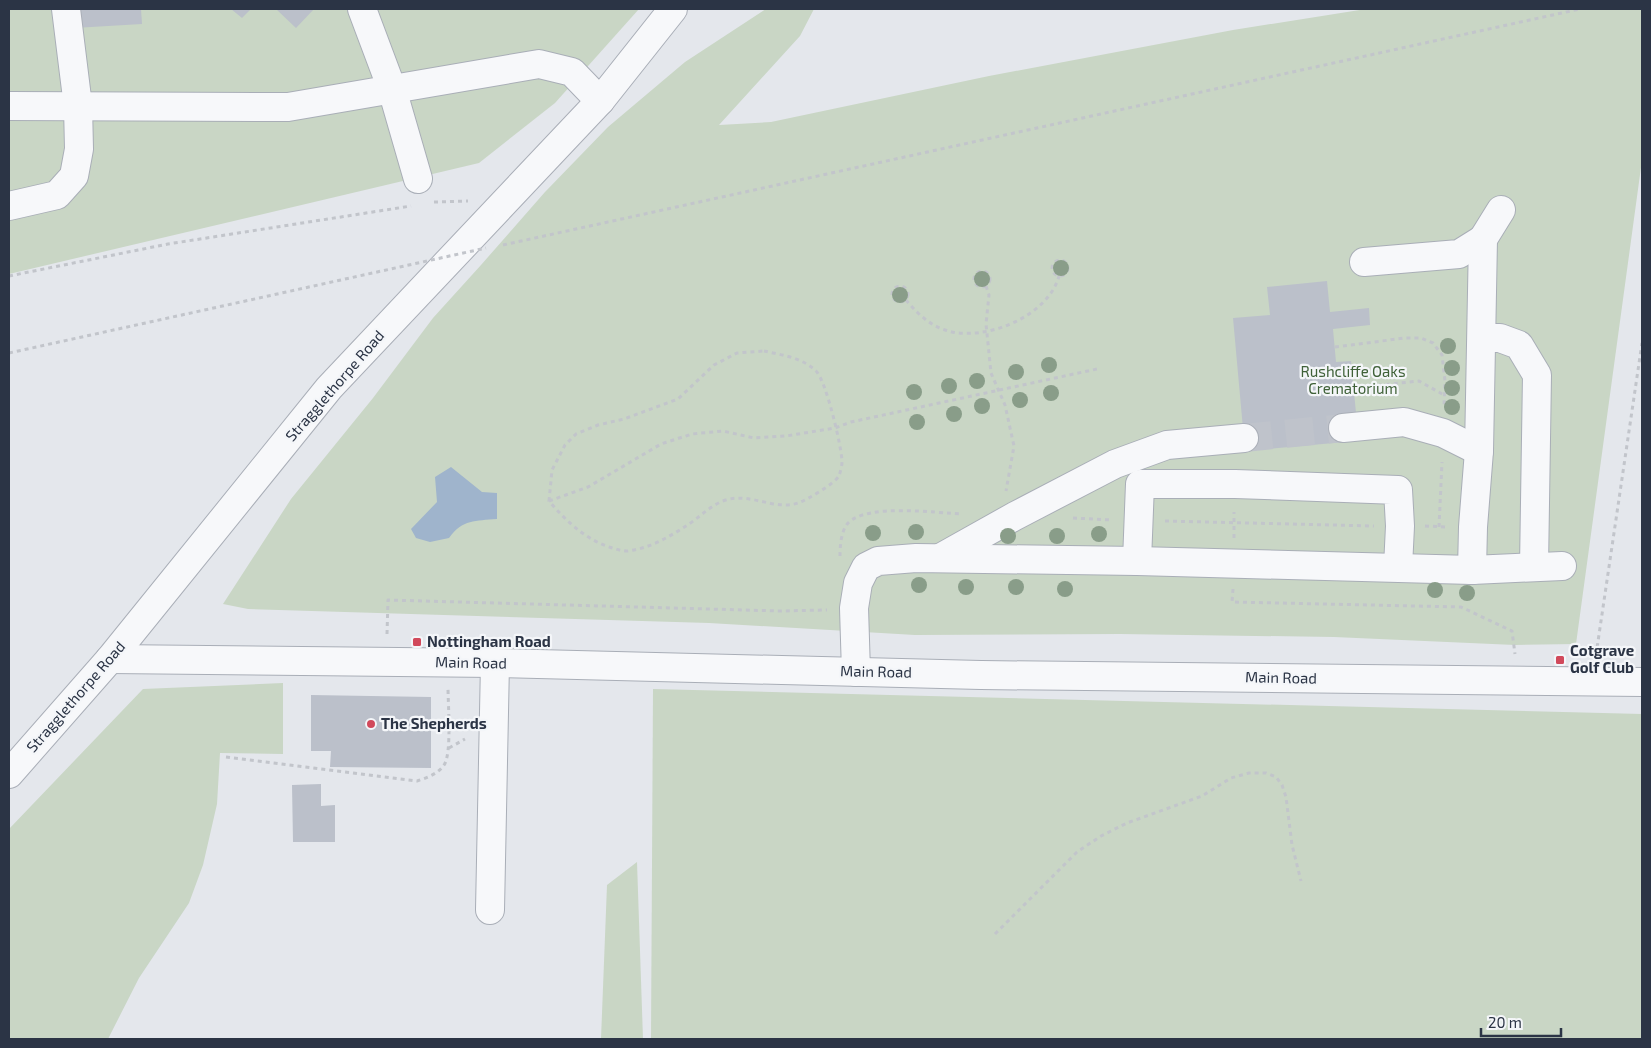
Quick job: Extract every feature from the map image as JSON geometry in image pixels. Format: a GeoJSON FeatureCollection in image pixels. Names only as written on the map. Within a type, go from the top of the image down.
{"type":"FeatureCollection","features":[{"type":"Feature","properties":{"kind":"street"},"geometry":{"type":"LineString","coordinates":[[9,206],[57,195],[74,176],[79,149],[78,106],[66,9]]}},
{"type":"Feature","properties":{"kind":"street"},"geometry":{"type":"LineString","coordinates":[[362,9],[392,89],[418,179]]}},
{"type":"Feature","properties":{"kind":"street","name":"Stragglethorpe Road"},"geometry":{"type":"LineString","coordinates":[[9,774],[110,659],[329,388],[600,101],[673,9]]}},
{"type":"Feature","properties":{"kind":"street"},"geometry":{"type":"LineString","coordinates":[[9,106],[288,107],[539,64],[572,72],[600,101]]}},
{"type":"Feature","properties":{"kind":"street"},"geometry":{"type":"LineString","coordinates":[[1364,262],[1459,254],[1483,239],[1502,210]]}},
{"type":"Feature","properties":{"kind":"street"},"geometry":{"type":"LineString","coordinates":[[1472,570],[1482,338],[1483,239]]}},
{"type":"Feature","properties":{"kind":"street"},"geometry":{"type":"LineString","coordinates":[[1482,338],[1500,338],[1519,344],[1537,375],[1534,567]]}},
{"type":"Feature","properties":{"kind":"street"},"geometry":{"type":"LineString","coordinates":[[1343,428],[1404,422],[1443,433],[1478,451]]}},
{"type":"Feature","properties":{"kind":"street"},"geometry":{"type":"LineString","coordinates":[[939,559],[1015,516],[1115,464],[1166,445],[1244,438]]}},
{"type":"Feature","properties":{"kind":"street"},"geometry":{"type":"LineString","coordinates":[[1137,561],[1140,484],[1235,484],[1398,490],[1400,526],[1398,567]]}},
{"type":"Feature","properties":{"kind":"street"},"geometry":{"type":"LineString","coordinates":[[856,672],[854,608],[858,583],[866,567],[878,561],[916,558],[1137,561],[1472,570],[1562,566]]}},
{"type":"Feature","properties":{"kind":"street","name":"Main Road"},"geometry":{"type":"LineString","coordinates":[[110,659],[495,663],[980,675],[1642,682]]}},
{"type":"Feature","properties":{"kind":"street"},"geometry":{"type":"LineString","coordinates":[[490,910],[495,663]]}},
{"type":"Feature","properties":{"kind":"path"},"geometry":{"type":"LineString","coordinates":[[508,244],[1580,9]]}},
{"type":"Feature","properties":{"kind":"path"},"geometry":{"type":"LineString","coordinates":[[433,202],[506,201]]}},
{"type":"Feature","properties":{"kind":"path"},"geometry":{"type":"LineString","coordinates":[[9,276],[168,244],[413,206]]}},
{"type":"Feature","properties":{"kind":"path"},"geometry":{"type":"LineString","coordinates":[[9,353],[486,248]]}},
{"type":"Feature","properties":{"kind":"path"},"geometry":{"type":"LineString","coordinates":[[1059,260],[1068,264],[1066,274],[1059,276],[1053,272],[1052,266],[1054,262],[1059,260]]}},
{"type":"Feature","properties":{"kind":"path"},"geometry":{"type":"LineString","coordinates":[[986,272],[990,276],[991,281],[986,286],[978,287],[974,278],[976,273],[986,272]]}},
{"type":"Feature","properties":{"kind":"path"},"geometry":{"type":"LineString","coordinates":[[906,300],[914,310],[930,323],[945,331],[964,333],[987,332],[1005,326],[1027,315],[1044,302],[1058,282],[1059,276]]}},
{"type":"Feature","properties":{"kind":"path"},"geometry":{"type":"LineString","coordinates":[[986,286],[988,295],[987,332],[991,373],[1005,404],[1014,446],[1009,480],[1004,498]]}},
{"type":"Feature","properties":{"kind":"path"},"geometry":{"type":"LineString","coordinates":[[904,287],[907,290],[908,296],[906,300],[896,302],[892,298],[894,288],[904,287]]}},
{"type":"Feature","properties":{"kind":"path"},"geometry":{"type":"LineString","coordinates":[[1592,682],[1642,343]]}},
{"type":"Feature","properties":{"kind":"path"},"geometry":{"type":"LineString","coordinates":[[764,351],[794,358],[817,372],[828,394],[835,428],[841,449],[842,463],[838,477],[824,489],[798,503],[780,505],[755,499],[731,498],[714,504],[689,524],[652,545],[625,551],[604,546],[580,533],[565,520],[549,501],[552,470],[564,445],[576,434],[678,399],[714,365],[737,353],[764,351]]}},
{"type":"Feature","properties":{"kind":"path"},"geometry":{"type":"LineString","coordinates":[[549,501],[588,487],[661,444],[692,434],[723,431],[754,438],[786,436],[835,428],[852,422],[1097,369]]}},
{"type":"Feature","properties":{"kind":"path"},"geometry":{"type":"LineString","coordinates":[[1354,388],[1419,381],[1444,395]]}},
{"type":"Feature","properties":{"kind":"path"},"geometry":{"type":"LineString","coordinates":[[226,757],[417,781],[431,776],[444,765],[448,748],[448,688]]}},
{"type":"Feature","properties":{"kind":"path"},"geometry":{"type":"LineString","coordinates":[[995,934],[1077,852],[1100,836],[1127,823],[1202,796],[1232,778],[1249,773],[1266,772],[1276,777],[1282,785],[1286,797],[1292,845],[1301,881]]}},
{"type":"Feature","properties":{"kind":"green space"},"geometry":{"type":"Polygon","coordinates":[[[9,9],[639,9],[555,103],[479,163],[9,274],[9,9]]]}},
{"type":"Feature","properties":{"kind":"green space","name":"Rushcliffe Oaks Crematorium"},"geometry":{"type":"Polygon","coordinates":[[[766,9],[814,9],[800,36],[719,125],[771,122],[989,76],[1233,30],[1366,9],[1642,9],[1642,160],[1576,644],[1515,645],[1334,637],[1120,634],[915,635],[709,623],[248,609],[223,604],[291,499],[373,398],[433,318],[545,192],[608,127],[685,62],[766,9]]]}},
{"type":"Feature","properties":{"kind":"green space"},"geometry":{"type":"Polygon","coordinates":[[[283,683],[283,754],[220,753],[217,804],[203,865],[189,903],[139,978],[108,1039],[9,1039],[9,829],[143,689],[283,683]]]}},
{"type":"Feature","properties":{"kind":"green space"},"geometry":{"type":"Polygon","coordinates":[[[653,689],[1642,714],[1642,1039],[651,1039],[653,689]]]}},
{"type":"Feature","properties":{"kind":"green space"},"geometry":{"type":"Polygon","coordinates":[[[637,862],[643,1039],[601,1039],[607,885],[637,862]]]}},
{"type":"Feature","properties":{"kind":"water"},"geometry":{"type":"Polygon","coordinates":[[[451,467],[482,492],[497,493],[497,519],[470,522],[459,527],[449,538],[430,542],[416,538],[411,529],[437,502],[435,477],[451,467]]]}},
{"type":"Feature","properties":{"kind":"building"},"geometry":{"type":"Polygon","coordinates":[[[73,9],[141,9],[142,24],[74,28],[73,9]]]}},
{"type":"Feature","properties":{"kind":"building"},"geometry":{"type":"Polygon","coordinates":[[[231,9],[251,9],[242,18],[231,9]]]}},
{"type":"Feature","properties":{"kind":"building"},"geometry":{"type":"Polygon","coordinates":[[[276,9],[314,9],[296,28],[276,9]]]}},
{"type":"Feature","properties":{"kind":"building"},"geometry":{"type":"Polygon","coordinates":[[[1327,281],[1330,312],[1369,308],[1370,325],[1333,329],[1336,362],[1351,361],[1356,413],[1342,415],[1345,442],[1245,451],[1233,318],[1270,315],[1267,287],[1327,281]]]}},
{"type":"Feature","properties":{"kind":"building","name":"The Shepherds"},"geometry":{"type":"Polygon","coordinates":[[[311,695],[431,697],[431,768],[330,767],[331,751],[311,751],[311,695]]]}},
{"type":"Feature","properties":{"kind":"building"},"geometry":{"type":"Polygon","coordinates":[[[321,784],[321,806],[335,805],[335,842],[293,842],[292,785],[321,784]]]}},
{"type":"Feature","properties":{"kind":"tunnel"},"geometry":{"type":"LineString","coordinates":[[1244,438],[1343,428]]}},
{"type":"Feature","properties":{"kind":"place","name":"Nottingham Road"},"geometry":{"type":"Point","coordinates":[417,642]}},
{"type":"Feature","properties":{"kind":"place","name":"Cotgrave Golf Club"},"geometry":{"type":"Point","coordinates":[1560,660]}},
{"type":"Feature","properties":{"kind":"place","name":"The Shepherds"},"geometry":{"type":"Point","coordinates":[371,724]}}]}
